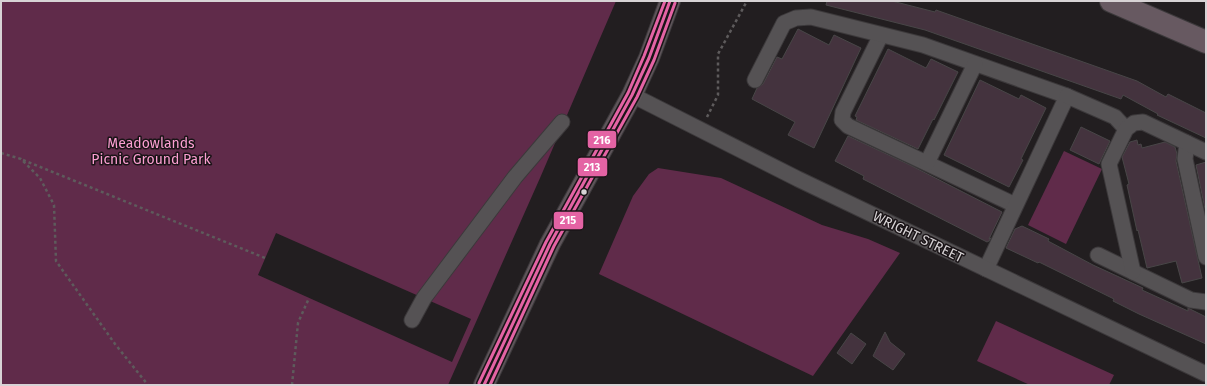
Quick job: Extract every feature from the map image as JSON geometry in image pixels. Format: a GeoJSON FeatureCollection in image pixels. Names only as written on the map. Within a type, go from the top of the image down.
{"type":"FeatureCollection","features":[{"type":"Feature","properties":{"kind":"highway"},"geometry":{"type":"LineString","coordinates":[[1111,1],[1206,42]]}},
{"type":"Feature","properties":{"kind":"main road"},"geometry":{"type":"LineString","coordinates":[[484,385],[550,244],[632,95],[649,58],[670,1]]}},
{"type":"Feature","properties":{"kind":"street"},"geometry":{"type":"LineString","coordinates":[[755,80],[784,23],[796,18],[811,17],[923,44],[1067,96],[1115,117],[1126,129]]}},
{"type":"Feature","properties":{"kind":"street"},"geometry":{"type":"LineString","coordinates":[[881,35],[843,112],[842,120],[848,126],[1015,205]]}},
{"type":"Feature","properties":{"kind":"street"},"geometry":{"type":"LineString","coordinates":[[927,163],[975,64]]}},
{"type":"Feature","properties":{"kind":"street","name":"WRIGHT STREET"},"geometry":{"type":"LineString","coordinates":[[632,95],[798,179],[1206,374]]}},
{"type":"Feature","properties":{"kind":"street"},"geometry":{"type":"LineString","coordinates":[[986,269],[1067,96]]}},
{"type":"Feature","properties":{"kind":"street"},"geometry":{"type":"LineString","coordinates":[[412,320],[424,298],[515,177],[562,122]]}},
{"type":"Feature","properties":{"kind":"street"},"geometry":{"type":"LineString","coordinates":[[1133,272],[1109,164],[1126,129],[1134,122],[1143,122],[1206,152]]}},
{"type":"Feature","properties":{"kind":"street"},"geometry":{"type":"LineString","coordinates":[[1187,143],[1185,159],[1206,257]]}},
{"type":"Feature","properties":{"kind":"street"},"geometry":{"type":"LineString","coordinates":[[1098,254],[1191,300],[1206,302]]}},
{"type":"Feature","properties":{"kind":"path"},"geometry":{"type":"LineString","coordinates":[[701,129],[718,95],[718,54],[747,1]]}},
{"type":"Feature","properties":{"kind":"path"},"geometry":{"type":"LineString","coordinates":[[1,153],[21,159],[265,258]]}},
{"type":"Feature","properties":{"kind":"path"},"geometry":{"type":"LineString","coordinates":[[21,159],[40,178],[54,205],[56,261],[115,344],[148,385]]}},
{"type":"Feature","properties":{"kind":"path"},"geometry":{"type":"LineString","coordinates":[[292,385],[298,323],[309,298]]}},
{"type":"Feature","properties":{"kind":"green space","name":"Meadowlands Picnic Ground Park"},"geometry":{"type":"Polygon","coordinates":[[[1,1],[616,1],[540,178],[448,385],[1,385],[1,1]],[[276,233],[258,275],[452,362],[471,319],[276,233]]]}},
{"type":"Feature","properties":{"kind":"green space"},"geometry":{"type":"Polygon","coordinates":[[[1064,151],[1102,169],[1066,244],[1028,225],[1064,151]]]}},
{"type":"Feature","properties":{"kind":"green space"},"geometry":{"type":"Polygon","coordinates":[[[658,168],[721,178],[822,225],[868,239],[900,253],[813,376],[599,274],[633,196],[649,174],[658,168]]]}},
{"type":"Feature","properties":{"kind":"green space"},"geometry":{"type":"Polygon","coordinates":[[[996,321],[1114,375],[1109,385],[1030,385],[977,361],[996,321]]]}},
{"type":"Feature","properties":{"kind":"building"},"geometry":{"type":"Polygon","coordinates":[[[827,1],[892,1],[935,12],[936,10],[1137,81],[1166,97],[1168,94],[1206,113],[1206,138],[1157,115],[1158,114],[1123,95],[1121,99],[925,30],[826,5],[827,1]]]}},
{"type":"Feature","properties":{"kind":"building"},"geometry":{"type":"Polygon","coordinates":[[[798,29],[829,45],[834,35],[861,48],[814,148],[788,135],[795,122],[752,99],[757,88],[763,84],[777,57],[782,59],[798,29]]]}},
{"type":"Feature","properties":{"kind":"building"},"geometry":{"type":"Polygon","coordinates":[[[888,49],[926,68],[931,59],[958,72],[918,149],[856,120],[857,117],[855,116],[888,49]]]}},
{"type":"Feature","properties":{"kind":"building"},"geometry":{"type":"Polygon","coordinates":[[[980,80],[1019,99],[1021,95],[1046,108],[1021,159],[1023,160],[1009,187],[944,155],[980,80]]]}},
{"type":"Feature","properties":{"kind":"building"},"geometry":{"type":"Polygon","coordinates":[[[1081,127],[1110,141],[1099,164],[1070,150],[1081,127]]]}},
{"type":"Feature","properties":{"kind":"building"},"geometry":{"type":"Polygon","coordinates":[[[848,136],[910,165],[1002,212],[989,241],[987,242],[863,179],[864,176],[835,161],[848,136]]]}},
{"type":"Feature","properties":{"kind":"building"},"geometry":{"type":"Polygon","coordinates":[[[1137,140],[1138,145],[1141,144],[1142,148],[1165,142],[1175,147],[1177,154],[1176,161],[1202,278],[1182,283],[1176,261],[1147,268],[1138,230],[1137,231],[1127,185],[1129,184],[1122,157],[1130,142],[1137,140]]]}},
{"type":"Feature","properties":{"kind":"building"},"geometry":{"type":"Polygon","coordinates":[[[1206,162],[1206,214],[1196,165],[1206,162]]]}},
{"type":"Feature","properties":{"kind":"building"},"geometry":{"type":"Polygon","coordinates":[[[1022,226],[1049,239],[1048,241],[1093,265],[1143,288],[1142,290],[1188,311],[1188,308],[1206,317],[1206,344],[1139,314],[1113,301],[1114,299],[1039,262],[1038,263],[1006,248],[1015,229],[1022,226]]]}},
{"type":"Feature","properties":{"kind":"building"},"geometry":{"type":"Polygon","coordinates":[[[885,332],[890,342],[905,354],[893,370],[873,356],[885,332]]]}},
{"type":"Feature","properties":{"kind":"building"},"geometry":{"type":"Polygon","coordinates":[[[851,333],[866,344],[852,364],[837,353],[851,333]]]}},
{"type":"Feature","properties":{"kind":"transit line","name":"216"},"geometry":{"type":"LineString","coordinates":[[479,383],[546,242],[628,93],[665,1]]}},
{"type":"Feature","properties":{"kind":"transit line","name":"213"},"geometry":{"type":"LineString","coordinates":[[484,385],[550,244],[632,95],[649,58],[670,1]]}},
{"type":"Feature","properties":{"kind":"transit line","name":"215"},"geometry":{"type":"LineString","coordinates":[[490,385],[554,246],[637,97],[654,60],[675,3]]}}]}
